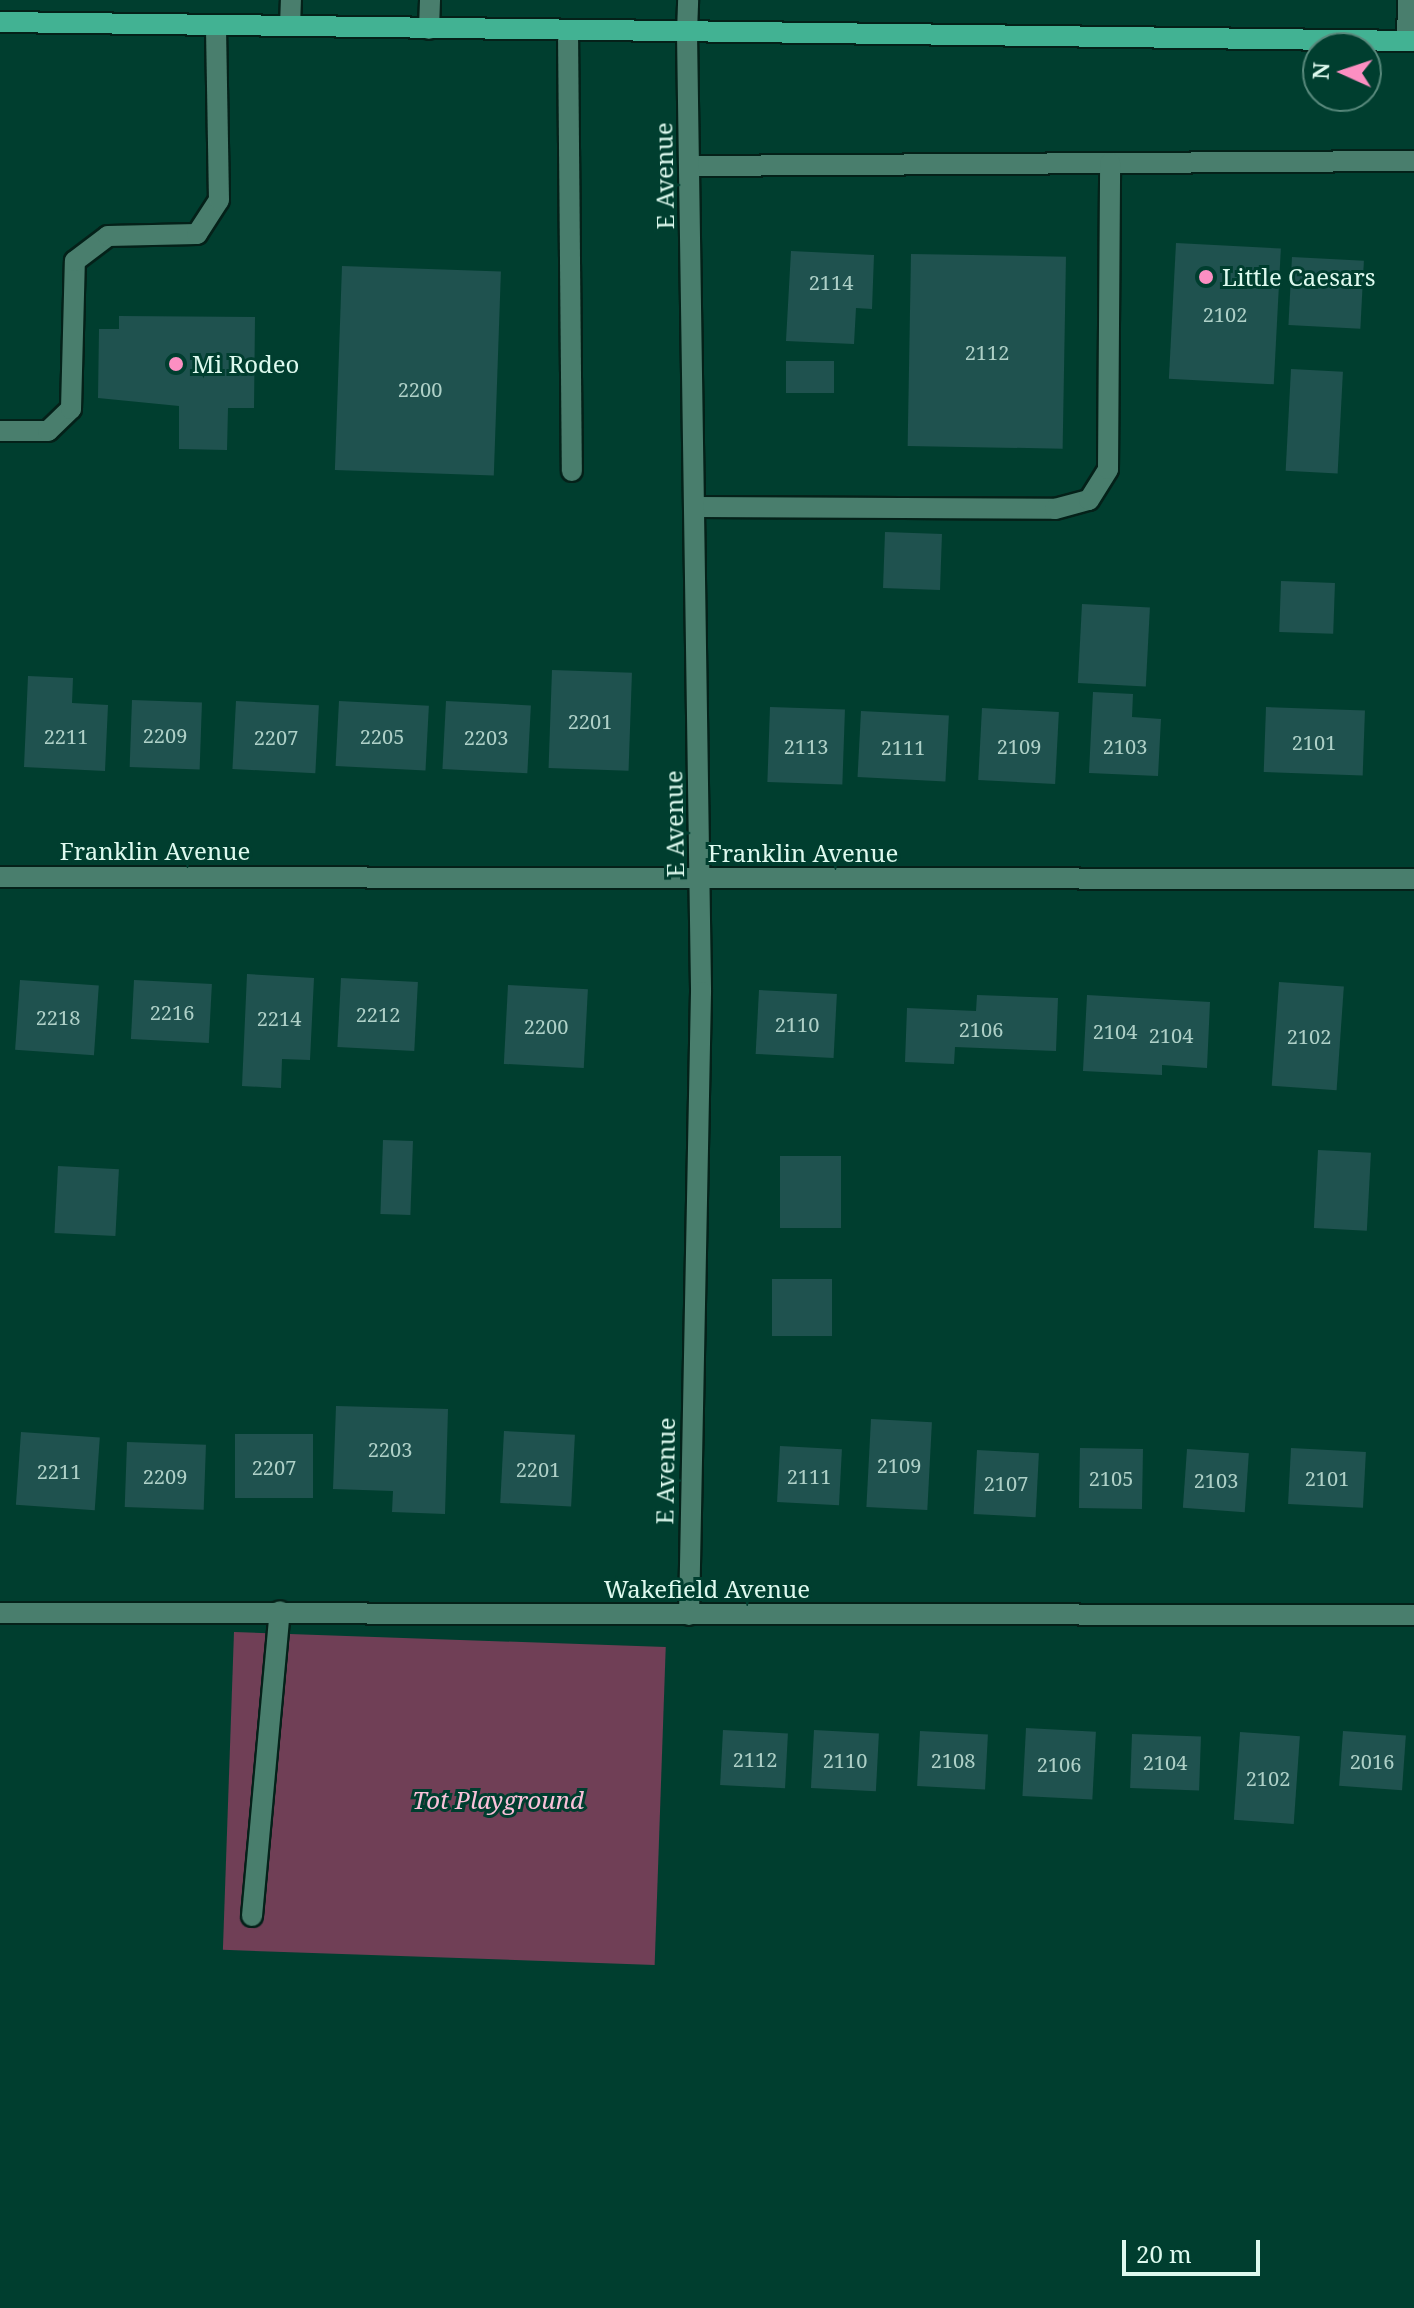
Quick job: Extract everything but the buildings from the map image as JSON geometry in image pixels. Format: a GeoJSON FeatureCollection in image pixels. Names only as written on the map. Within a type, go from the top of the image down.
{"type":"FeatureCollection","features":[{"type":"Feature","properties":{"kind":"main road"},"geometry":{"type":"LineString","coordinates":[[0,22],[1410,41]]}},
{"type":"Feature","properties":{"kind":"street"},"geometry":{"type":"LineString","coordinates":[[290,26],[291,0]]}},
{"type":"Feature","properties":{"kind":"street"},"geometry":{"type":"LineString","coordinates":[[429,29],[430,0]]}},
{"type":"Feature","properties":{"kind":"street","name":"E Avenue"},"geometry":{"type":"LineString","coordinates":[[688,0],[700,879],[689,1615]]}},
{"type":"Feature","properties":{"kind":"street"},"geometry":{"type":"LineString","coordinates":[[1408,0],[1410,41]]}},
{"type":"Feature","properties":{"kind":"street"},"geometry":{"type":"LineString","coordinates":[[0,431],[48,431],[71,409],[75,261],[108,236],[197,234],[219,200],[216,26]]}},
{"type":"Feature","properties":{"kind":"street"},"geometry":{"type":"LineString","coordinates":[[568,31],[572,471]]}},
{"type":"Feature","properties":{"kind":"street"},"geometry":{"type":"LineString","coordinates":[[690,166],[1414,161]]}},
{"type":"Feature","properties":{"kind":"street"},"geometry":{"type":"LineString","coordinates":[[697,507],[1055,509],[1089,500],[1108,469],[1110,163]]}},
{"type":"Feature","properties":{"kind":"street","name":"Franklin Avenue"},"geometry":{"type":"LineString","coordinates":[[0,877],[1414,879]]}},
{"type":"Feature","properties":{"kind":"street"},"geometry":{"type":"LineString","coordinates":[[252,1916],[280,1611]]}},
{"type":"Feature","properties":{"kind":"street","name":"Wakefield Avenue"},"geometry":{"type":"LineString","coordinates":[[0,1613],[1414,1615]]}},
{"type":"Feature","properties":{"kind":"green space","name":"Tot Playground"},"geometry":{"type":"Polygon","coordinates":[[[234,1632],[666,1647],[655,1965],[223,1950],[234,1632]]]}},
{"type":"Feature","properties":{"kind":"place","name":"Little Caesars"},"geometry":{"type":"Point","coordinates":[1206,277]}},
{"type":"Feature","properties":{"kind":"place","name":"Mi Rodeo"},"geometry":{"type":"Point","coordinates":[176,364]}}]}
